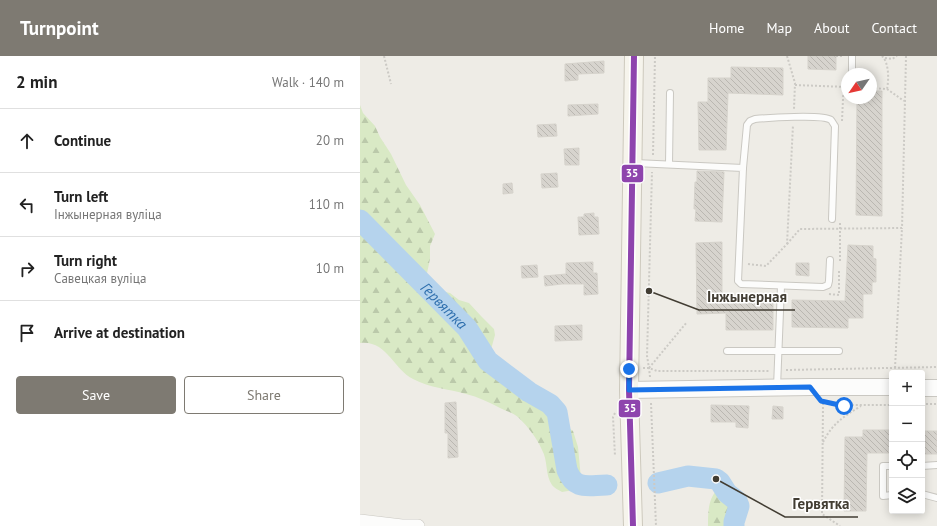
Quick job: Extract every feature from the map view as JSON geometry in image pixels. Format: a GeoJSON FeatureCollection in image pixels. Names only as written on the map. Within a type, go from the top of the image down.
{"type":"FeatureCollection","features":[{"type":"Feature","properties":{"kind":"main road"},"geometry":{"type":"LineString","coordinates":[[633,526],[629,390],[631,162],[634,56]]}},
{"type":"Feature","properties":{"kind":"street"},"geometry":{"type":"LineString","coordinates":[[629,390],[777,387],[889,387]]}},
{"type":"Feature","properties":{"kind":"street"},"geometry":{"type":"LineString","coordinates":[[925,388],[937,388]]}},
{"type":"Feature","properties":{"kind":"street"},"geometry":{"type":"LineString","coordinates":[[360,521],[402,526],[418,526]]}},
{"type":"Feature","properties":{"kind":"lane"},"geometry":{"type":"LineString","coordinates":[[852,56],[852,68]]}},
{"type":"Feature","properties":{"kind":"lane"},"geometry":{"type":"LineString","coordinates":[[669,164],[670,93]]}},
{"type":"Feature","properties":{"kind":"lane"},"geometry":{"type":"LineString","coordinates":[[830,260],[828,285],[823,287],[741,284],[738,280],[743,168],[747,125],[750,121],[754,119],[793,117],[826,118],[832,121],[835,126],[832,219]]}},
{"type":"Feature","properties":{"kind":"lane"},"geometry":{"type":"LineString","coordinates":[[631,162],[743,168]]}},
{"type":"Feature","properties":{"kind":"lane"},"geometry":{"type":"LineString","coordinates":[[777,387],[781,286]]}},
{"type":"Feature","properties":{"kind":"lane"},"geometry":{"type":"LineString","coordinates":[[727,351],[839,351]]}},
{"type":"Feature","properties":{"kind":"lane"},"geometry":{"type":"LineString","coordinates":[[925,466],[937,465]]}},
{"type":"Feature","properties":{"kind":"lane"},"geometry":{"type":"LineString","coordinates":[[889,466],[883,466],[883,496],[889,495]]}},
{"type":"Feature","properties":{"kind":"lane"},"geometry":{"type":"LineString","coordinates":[[925,495],[937,498]]}},
{"type":"Feature","properties":{"kind":"path"},"geometry":{"type":"LineString","coordinates":[[384,56],[391,84]]}},
{"type":"Feature","properties":{"kind":"path"},"geometry":{"type":"LineString","coordinates":[[655,56],[647,356],[649,368],[656,526]]}},
{"type":"Feature","properties":{"kind":"path"},"geometry":{"type":"LineString","coordinates":[[787,56],[795,85],[787,244]]}},
{"type":"Feature","properties":{"kind":"path"},"geometry":{"type":"LineString","coordinates":[[836,56],[844,56]]}},
{"type":"Feature","properties":{"kind":"path"},"geometry":{"type":"LineString","coordinates":[[882,56],[888,59],[897,56]]}},
{"type":"Feature","properties":{"kind":"path"},"geometry":{"type":"LineString","coordinates":[[882,56],[885,59],[889,80],[887,88]]}},
{"type":"Feature","properties":{"kind":"path"},"geometry":{"type":"LineString","coordinates":[[895,368],[902,228],[906,56]]}},
{"type":"Feature","properties":{"kind":"path"},"geometry":{"type":"LineString","coordinates":[[795,85],[841,87]]}},
{"type":"Feature","properties":{"kind":"path"},"geometry":{"type":"LineString","coordinates":[[877,88],[887,88],[904,101]]}},
{"type":"Feature","properties":{"kind":"path"},"geometry":{"type":"LineString","coordinates":[[739,263],[766,266],[800,229],[902,228]]}},
{"type":"Feature","properties":{"kind":"path"},"geometry":{"type":"LineString","coordinates":[[649,368],[687,322]]}},
{"type":"Feature","properties":{"kind":"path"},"geometry":{"type":"LineString","coordinates":[[649,368],[657,371],[778,371],[937,367]]}},
{"type":"Feature","properties":{"kind":"path"},"geometry":{"type":"LineString","coordinates":[[810,387],[823,404],[822,514],[840,526]]}},
{"type":"Feature","properties":{"kind":"path"},"geometry":{"type":"LineString","coordinates":[[821,401],[844,406],[889,405]]}},
{"type":"Feature","properties":{"kind":"path"},"geometry":{"type":"LineString","coordinates":[[925,404],[937,404]]}},
{"type":"Feature","properties":{"kind":"path"},"geometry":{"type":"LineString","coordinates":[[823,444],[830,429],[842,418],[861,405]]}},
{"type":"Feature","properties":{"kind":"green space"},"geometry":{"type":"Polygon","coordinates":[[[360,105],[363,113],[375,126],[406,185],[420,205],[435,234],[430,246],[430,259],[426,278],[428,284],[432,289],[450,293],[459,300],[469,303],[494,329],[495,335],[490,353],[492,367],[496,371],[520,377],[550,417],[561,422],[573,431],[578,447],[581,479],[574,490],[562,492],[552,485],[548,477],[544,454],[540,446],[529,429],[517,416],[475,397],[419,382],[400,369],[383,350],[377,346],[369,343],[360,343],[360,105]]]}},
{"type":"Feature","properties":{"kind":"green space"},"geometry":{"type":"Polygon","coordinates":[[[718,489],[727,491],[734,497],[738,507],[741,526],[708,526],[710,501],[718,489]]]}},
{"type":"Feature","properties":{"kind":"building"},"geometry":{"type":"Polygon","coordinates":[[[808,56],[836,56],[836,70],[808,69],[808,56]]]}},
{"type":"Feature","properties":{"kind":"building"},"geometry":{"type":"Polygon","coordinates":[[[604,61],[604,73],[578,74],[578,80],[565,81],[565,64],[604,61]]]}},
{"type":"Feature","properties":{"kind":"building"},"geometry":{"type":"Polygon","coordinates":[[[731,67],[783,68],[783,95],[728,93],[726,150],[699,150],[698,102],[708,102],[708,78],[731,78],[731,67]]]}},
{"type":"Feature","properties":{"kind":"building"},"geometry":{"type":"Polygon","coordinates":[[[877,91],[882,91],[882,216],[856,215],[857,104],[877,104],[877,91]]]}},
{"type":"Feature","properties":{"kind":"building"},"geometry":{"type":"Polygon","coordinates":[[[598,104],[598,114],[568,116],[568,105],[598,104]]]}},
{"type":"Feature","properties":{"kind":"building"},"geometry":{"type":"Polygon","coordinates":[[[556,124],[557,136],[538,137],[537,125],[556,124]]]}},
{"type":"Feature","properties":{"kind":"building"},"geometry":{"type":"Polygon","coordinates":[[[579,148],[579,165],[565,165],[564,149],[579,148]]]}},
{"type":"Feature","properties":{"kind":"building"},"geometry":{"type":"Polygon","coordinates":[[[697,171],[724,172],[722,222],[695,221],[695,182],[697,182],[697,171]]]}},
{"type":"Feature","properties":{"kind":"building"},"geometry":{"type":"Polygon","coordinates":[[[557,173],[558,187],[542,188],[541,174],[557,173]]]}},
{"type":"Feature","properties":{"kind":"building"},"geometry":{"type":"Polygon","coordinates":[[[512,183],[513,193],[503,194],[503,184],[512,183]]]}},
{"type":"Feature","properties":{"kind":"building"},"geometry":{"type":"Polygon","coordinates":[[[594,213],[594,217],[598,217],[599,234],[579,235],[578,217],[584,217],[584,214],[594,213]]]}},
{"type":"Feature","properties":{"kind":"building"},"geometry":{"type":"Polygon","coordinates":[[[722,242],[722,302],[773,302],[773,330],[726,330],[726,313],[697,314],[696,243],[722,242]]]}},
{"type":"Feature","properties":{"kind":"building"},"geometry":{"type":"Polygon","coordinates":[[[848,245],[873,246],[873,258],[876,259],[876,282],[872,282],[872,294],[863,294],[863,318],[848,318],[848,328],[792,327],[792,300],[845,301],[848,245]]]}},
{"type":"Feature","properties":{"kind":"building"},"geometry":{"type":"Polygon","coordinates":[[[593,262],[593,273],[597,273],[598,294],[584,295],[584,284],[545,286],[544,276],[566,274],[566,263],[593,262]]]}},
{"type":"Feature","properties":{"kind":"building"},"geometry":{"type":"Polygon","coordinates":[[[796,263],[809,263],[809,276],[796,275],[796,263]]]}},
{"type":"Feature","properties":{"kind":"building"},"geometry":{"type":"Polygon","coordinates":[[[537,265],[538,277],[522,278],[521,266],[537,265]]]}},
{"type":"Feature","properties":{"kind":"building"},"geometry":{"type":"Polygon","coordinates":[[[582,325],[582,340],[555,341],[555,326],[582,325]]]}},
{"type":"Feature","properties":{"kind":"building"},"geometry":{"type":"Polygon","coordinates":[[[456,402],[458,457],[448,458],[448,433],[445,433],[445,403],[456,402]]]}},
{"type":"Feature","properties":{"kind":"building"},"geometry":{"type":"Polygon","coordinates":[[[711,405],[749,406],[748,428],[736,427],[736,422],[711,422],[711,405]]]}},
{"type":"Feature","properties":{"kind":"building"},"geometry":{"type":"Polygon","coordinates":[[[773,406],[783,407],[783,419],[772,419],[773,406]]]}},
{"type":"Feature","properties":{"kind":"building"},"geometry":{"type":"Polygon","coordinates":[[[863,430],[889,430],[889,453],[867,453],[866,511],[844,511],[845,437],[863,437],[863,430]]]}},
{"type":"Feature","properties":{"kind":"building"},"geometry":{"type":"Polygon","coordinates":[[[925,431],[937,431],[937,454],[925,454],[925,431]]]}},
{"type":"Feature","properties":{"kind":"waterway","name":"Гервятка"},"geometry":{"type":"LineString","coordinates":[[360,220],[467,328],[488,361],[529,392],[550,404],[557,412],[567,470],[570,477],[578,484],[588,486],[607,485]]}},
{"type":"Feature","properties":{"kind":"waterway","name":"Гервятка"},"geometry":{"type":"LineString","coordinates":[[658,483],[688,476],[716,479],[720,482],[727,493],[737,501],[739,506],[734,526]]}},
{"type":"Feature","properties":{"kind":"transit line","name":"35"},"geometry":{"type":"LineString","coordinates":[[633,526],[629,390],[634,56]]}},
{"type":"Feature","properties":{"kind":"place","name":"Інжынерная"},"geometry":{"type":"Point","coordinates":[649,291]}},
{"type":"Feature","properties":{"kind":"place","name":"Гервятка"},"geometry":{"type":"Point","coordinates":[716,479]}},
{"type":"Feature","properties":{"kind":"route"},"geometry":{"type":"LineString","coordinates":[[629,369],[629,390],[810,387],[821,401],[844,406]]}}]}
